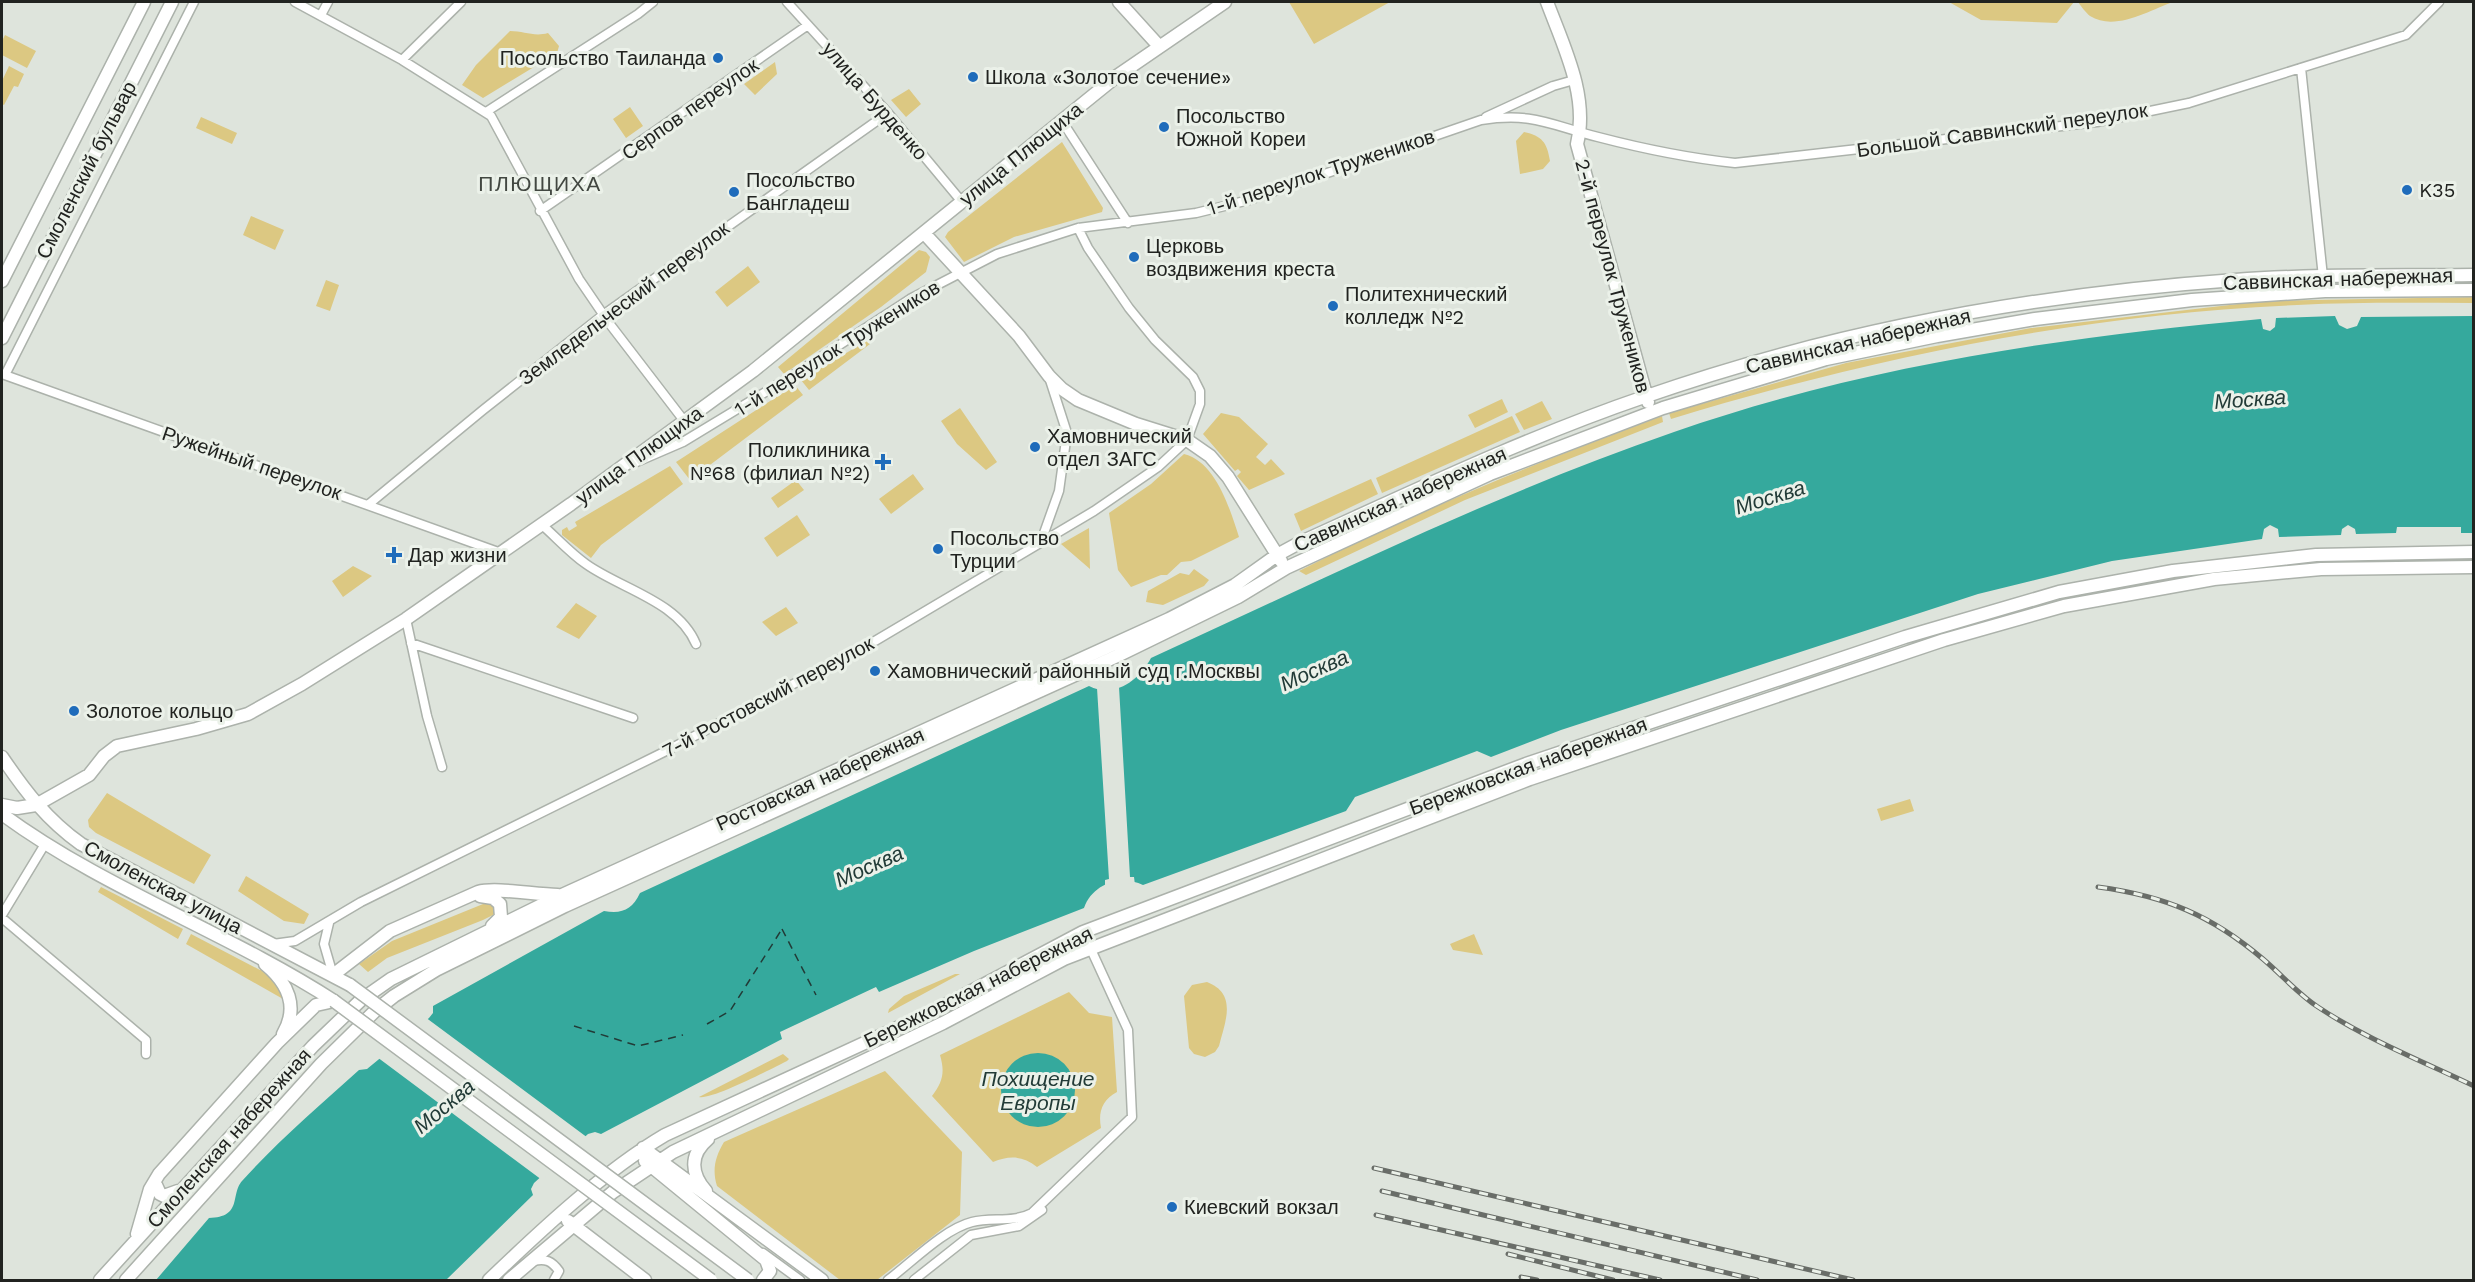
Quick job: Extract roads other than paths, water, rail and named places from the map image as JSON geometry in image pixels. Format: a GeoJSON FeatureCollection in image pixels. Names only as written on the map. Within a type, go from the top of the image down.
{"type":"FeatureCollection","features":[{"type":"Feature","properties":{"kind":"main road","name":"Смоленский бульвар"},"geometry":{"type":"LineString","coordinates":[[2,281],[144,2]]}},
{"type":"Feature","properties":{"kind":"main road","name":"Смоленский бульвар"},"geometry":{"type":"LineString","coordinates":[[2,338],[172,2]]}},
{"type":"Feature","properties":{"kind":"main road"},"geometry":{"type":"LineString","coordinates":[[1119,2],[1158,45]]}},
{"type":"Feature","properties":{"kind":"main road","name":"улица Плющиха"},"geometry":{"type":"LineString","coordinates":[[2,805],[17,808],[36,805],[89,775],[104,756],[117,746],[196,729],[248,714],[295,688],[406,619],[685,422],[762,364],[1158,45],[1225,2]]}},
{"type":"Feature","properties":{"kind":"main road","name":"2-й переулок Тружеников"},"geometry":{"type":"LineString","coordinates":[[1547,2],[1574,80],[1580,131],[1577,144],[1650,412]]}},
{"type":"Feature","properties":{"kind":"main road"},"geometry":{"type":"LineString","coordinates":[[924,233],[1019,336],[1049,376],[1078,400],[1136,424],[1187,440],[1210,456],[1228,477],[1286,568]]}},
{"type":"Feature","properties":{"kind":"main road","name":"Саввинская набережная"},"geometry":{"type":"LineString","coordinates":[[1277,555],[1457,471],[1647,395],[1821,345],[2032,303],[2238,280],[2474,275]]}},
{"type":"Feature","properties":{"kind":"main road","name":"Саввинская набережная"},"geometry":{"type":"LineString","coordinates":[[1286,568],[1490,474],[1650,412],[1826,360],[1888,345],[2035,319],[2135,305],[2325,291],[2474,290]]}},
{"type":"Feature","properties":{"kind":"main road","name":"Бережковская набережная"},"geometry":{"type":"LineString","coordinates":[[489,1281],[561,1215],[639,1151],[665,1135],[936,1010],[1083,932],[1526,764],[1905,637],[1993,610],[2127,578],[2241,561],[2316,555],[2474,552]]}},
{"type":"Feature","properties":{"kind":"main road","name":"Ростовская набережная"},"geometry":{"type":"LineString","coordinates":[[361,1000],[391,979],[562,895],[1169,619],[1235,585],[1277,555]]}},
{"type":"Feature","properties":{"kind":"main road","name":"Бережковская набережная"},"geometry":{"type":"LineString","coordinates":[[508,1281],[573,1225],[655,1163],[943,1023],[1089,947],[1150,926],[1530,779],[1944,640],[2033,615],[2129,593],[2214,579],[2321,569],[2474,567]]}},
{"type":"Feature","properties":{"kind":"main road","name":"Ростовская набережная"},"geometry":{"type":"LineString","coordinates":[[375,1011],[394,996],[436,970],[565,906],[1126,651],[1230,601],[1286,568]]}},
{"type":"Feature","properties":{"kind":"main road","name":"Смоленская улица"},"geometry":{"type":"LineString","coordinates":[[2,757],[36,805],[66,833],[97,855],[350,985],[748,1281]]}},
{"type":"Feature","properties":{"kind":"main road","name":"Смоленская улица"},"geometry":{"type":"LineString","coordinates":[[2,814],[45,844],[253,953],[334,1000],[711,1281]]}},
{"type":"Feature","properties":{"kind":"main road"},"geometry":{"type":"LineString","coordinates":[[333,975],[390,931],[487,890],[531,895],[562,895]]}},
{"type":"Feature","properties":{"kind":"main road"},"geometry":{"type":"LineString","coordinates":[[464,900],[480,896],[493,898],[500,904],[501,917],[484,934]]}},
{"type":"Feature","properties":{"kind":"main road"},"geometry":{"type":"LineString","coordinates":[[253,953],[274,972],[289,993],[291,1013],[277,1043]]}},
{"type":"Feature","properties":{"kind":"main road"},"geometry":{"type":"LineString","coordinates":[[130,1247],[143,1220],[150,1189],[277,1043],[316,1005],[334,1000]]}},
{"type":"Feature","properties":{"kind":"main road","name":"Смоленская набережная"},"geometry":{"type":"LineString","coordinates":[[100,1281],[313,1046],[361,1000]]}},
{"type":"Feature","properties":{"kind":"main road","name":"Смоленская набережная"},"geometry":{"type":"LineString","coordinates":[[126,1281],[135,1268],[321,1064],[375,1011]]}},
{"type":"Feature","properties":{"kind":"main road"},"geometry":{"type":"LineString","coordinates":[[719,1205],[699,1183],[693,1161],[699,1147],[720,1130]]}},
{"type":"Feature","properties":{"kind":"main road"},"geometry":{"type":"LineString","coordinates":[[639,1151],[719,1205],[822,1281]]}},
{"type":"Feature","properties":{"kind":"main road"},"geometry":{"type":"LineString","coordinates":[[655,1163],[752,1246],[770,1267],[769,1275],[763,1281]]}},
{"type":"Feature","properties":{"kind":"main road"},"geometry":{"type":"LineString","coordinates":[[158,1180],[160,1194],[164,1196],[182,1189]]}},
{"type":"Feature","properties":{"kind":"main road"},"geometry":{"type":"LineString","coordinates":[[135,1268],[147,1245],[156,1218],[158,1180]]}},
{"type":"Feature","properties":{"kind":"main road"},"geometry":{"type":"LineString","coordinates":[[561,1215],[645,1281]]}},
{"type":"Feature","properties":{"kind":"street"},"geometry":{"type":"LineString","coordinates":[[3,375],[194,2]]}},
{"type":"Feature","properties":{"kind":"street"},"geometry":{"type":"LineString","coordinates":[[295,2],[402,60],[486,112],[494,121],[540,212],[603,315],[685,422]]}},
{"type":"Feature","properties":{"kind":"street"},"geometry":{"type":"LineString","coordinates":[[321,15],[328,2]]}},
{"type":"Feature","properties":{"kind":"street"},"geometry":{"type":"LineString","coordinates":[[402,60],[461,2]]}},
{"type":"Feature","properties":{"kind":"street"},"geometry":{"type":"LineString","coordinates":[[486,112],[653,2]]}},
{"type":"Feature","properties":{"kind":"street","name":"улица Бурденко"},"geometry":{"type":"LineString","coordinates":[[787,2],[888,113],[962,202]]}},
{"type":"Feature","properties":{"kind":"street","name":"Большой Саввинский переулок"},"geometry":{"type":"LineString","coordinates":[[1580,131],[1684,158],[1735,163],[2097,122],[2189,103],[2406,35],[2439,2]]}},
{"type":"Feature","properties":{"kind":"street","name":"Серпов переулок"},"geometry":{"type":"LineString","coordinates":[[540,212],[808,25]]}},
{"type":"Feature","properties":{"kind":"street"},"geometry":{"type":"LineString","coordinates":[[2301,68],[2323,277]]}},
{"type":"Feature","properties":{"kind":"street"},"geometry":{"type":"LineString","coordinates":[[1480,120],[1514,103],[1574,80]]}},
{"type":"Feature","properties":{"kind":"street","name":"Земледельческий переулок"},"geometry":{"type":"LineString","coordinates":[[369,504],[464,424],[603,315],[888,113]]}},
{"type":"Feature","properties":{"kind":"street","name":"1-й переулок Тружеников"},"geometry":{"type":"LineString","coordinates":[[617,470],[683,442],[795,374],[909,299],[998,254],[1078,228],[1128,224],[1196,213],[1249,200],[1480,120],[1508,116],[1528,117],[1580,131]]}},
{"type":"Feature","properties":{"kind":"street"},"geometry":{"type":"LineString","coordinates":[[1062,121],[1128,224]]}},
{"type":"Feature","properties":{"kind":"street"},"geometry":{"type":"LineString","coordinates":[[1078,228],[1088,248],[1129,308],[1155,340],[1193,377],[1200,391],[1200,404],[1187,440]]}},
{"type":"Feature","properties":{"kind":"street","name":"Ружейный переулок"},"geometry":{"type":"LineString","coordinates":[[3,375],[501,553]]}},
{"type":"Feature","properties":{"kind":"street"},"geometry":{"type":"LineString","coordinates":[[1048,538],[1044,533],[1059,491],[1067,433],[1049,376]]}},
{"type":"Feature","properties":{"kind":"street","name":"7-й Ростовский переулок"},"geometry":{"type":"LineString","coordinates":[[273,944],[295,941],[329,923],[361,902],[666,751],[839,660],[1138,483],[1187,440]]}},
{"type":"Feature","properties":{"kind":"street"},"geometry":{"type":"LineString","coordinates":[[541,524],[586,564],[674,614],[691,632],[696,644]]}},
{"type":"Feature","properties":{"kind":"street"},"geometry":{"type":"LineString","coordinates":[[406,619],[427,716],[442,767]]}},
{"type":"Feature","properties":{"kind":"street"},"geometry":{"type":"LineString","coordinates":[[411,643],[633,718]]}},
{"type":"Feature","properties":{"kind":"street"},"geometry":{"type":"LineString","coordinates":[[45,844],[2,916],[146,1040],[146,1054]]}},
{"type":"Feature","properties":{"kind":"street"},"geometry":{"type":"LineString","coordinates":[[1144,910],[1139,915],[1139,921],[1144,926],[1150,926]]}},
{"type":"Feature","properties":{"kind":"street"},"geometry":{"type":"LineString","coordinates":[[329,923],[324,944],[333,975]]}},
{"type":"Feature","properties":{"kind":"street"},"geometry":{"type":"LineString","coordinates":[[888,1281],[957,1228],[972,1222],[1027,1216],[1066,1183],[1132,1117],[1128,1030],[1083,932]]}},
{"type":"Feature","properties":{"kind":"street"},"geometry":{"type":"LineString","coordinates":[[914,1281],[971,1235],[1027,1223],[1047,1206],[1066,1183]]}},
{"type":"Feature","properties":{"kind":"street"},"geometry":{"type":"LineString","coordinates":[[752,1246],[800,1281]]}},
{"type":"Feature","properties":{"kind":"street"},"geometry":{"type":"LineString","coordinates":[[530,1261],[548,1260],[559,1271],[554,1281]]}},
{"type":"Feature","properties":{"kind":"water","name":"Москва"},"geometry":{"type":"Polygon","coordinates":[[[2335,316],[2339,325],[2347,329],[2357,326],[2361,317],[2473,316],[2473,533],[2461,533],[2461,527],[2397,527],[2396,533],[2356,534],[2355,529],[2348,525],[2342,529],[2341,535],[2279,537],[2278,529],[2270,525],[2264,529],[2262,539],[2112,561],[1978,594],[1561,730],[1491,757],[1477,751],[1355,797],[1346,811],[1143,885],[1126,881],[1109,883],[1094,892],[1084,908],[974,951],[879,992],[876,987],[780,1032],[782,1039],[601,1134],[595,1132],[588,1134],[534,1183],[531,1189],[533,1195],[446,1280],[156,1280],[209,1218],[220,1217],[231,1210],[242,1181],[270,1152],[359,1070],[367,1069],[429,1018],[433,1013],[433,1006],[604,911],[626,910],[640,893],[1089,686],[1108,690],[1117,689],[1133,680],[1151,658],[1475,510],[1607,456],[1674,432],[1817,389],[1890,372],[2038,345],[2112,335],[2261,319],[2263,329],[2270,331],[2275,327],[2276,318],[2335,316]]]}},
{"type":"Feature","properties":{"kind":"water","name":"Похищение Европы"},"geometry":{"type":"Polygon","coordinates":[[[1031,1053],[1045,1053],[1059,1059],[1069,1069],[1075,1083],[1075,1097],[1069,1111],[1059,1121],[1045,1127],[1031,1127],[1017,1121],[1007,1111],[1001,1097],[1001,1083],[1007,1069],[1017,1059],[1031,1053]]]}},
{"type":"Feature","properties":{"kind":"railway"},"geometry":{"type":"LineString","coordinates":[[2098,887],[2166,902],[2206,919],[2244,944],[2304,996],[2336,1019],[2474,1086]]}},
{"type":"Feature","properties":{"kind":"railway"},"geometry":{"type":"LineString","coordinates":[[1374,1168],[1853,1280]]}},
{"type":"Feature","properties":{"kind":"railway"},"geometry":{"type":"LineString","coordinates":[[1382,1191],[1757,1280]]}},
{"type":"Feature","properties":{"kind":"railway"},"geometry":{"type":"LineString","coordinates":[[1376,1215],[1660,1280]]}},
{"type":"Feature","properties":{"kind":"railway"},"geometry":{"type":"LineString","coordinates":[[1508,1254],[1613,1280]]}},
{"type":"Feature","properties":{"kind":"railway"},"geometry":{"type":"LineString","coordinates":[[1521,1277],[1537,1280]]}},
{"type":"Feature","properties":{"kind":"place","name":"Посольство Таиланда"},"geometry":{"type":"Point","coordinates":[718,58]}},
{"type":"Feature","properties":{"kind":"place","name":"Школа «Золотое сечение»"},"geometry":{"type":"Point","coordinates":[973,77]}},
{"type":"Feature","properties":{"kind":"place","name":"Посольство Южной Кореи"},"geometry":{"type":"Point","coordinates":[1164,127]}},
{"type":"Feature","properties":{"kind":"place","name":"K35"},"geometry":{"type":"Point","coordinates":[2407,190]}},
{"type":"Feature","properties":{"kind":"place","name":"Посольство Бангладеш"},"geometry":{"type":"Point","coordinates":[734,192]}},
{"type":"Feature","properties":{"kind":"place","name":"Церковь воздвижения креста"},"geometry":{"type":"Point","coordinates":[1134,257]}},
{"type":"Feature","properties":{"kind":"place","name":"Политехнический колледж №2"},"geometry":{"type":"Point","coordinates":[1333,306]}},
{"type":"Feature","properties":{"kind":"place","name":"Хамовнический отдел ЗАГС"},"geometry":{"type":"Point","coordinates":[1035,447]}},
{"type":"Feature","properties":{"kind":"place","name":"Поликлиника №68 (филиал №2)"},"geometry":{"type":"Point","coordinates":[883,462]}},
{"type":"Feature","properties":{"kind":"place","name":"Посольство Турции"},"geometry":{"type":"Point","coordinates":[938,549]}},
{"type":"Feature","properties":{"kind":"place","name":"Дар жизни"},"geometry":{"type":"Point","coordinates":[394,555]}},
{"type":"Feature","properties":{"kind":"place","name":"Хамовнический районный суд г.Москвы"},"geometry":{"type":"Point","coordinates":[875,671]}},
{"type":"Feature","properties":{"kind":"place","name":"Золотое кольцо"},"geometry":{"type":"Point","coordinates":[74,711]}},
{"type":"Feature","properties":{"kind":"place","name":"Киевский вокзал"},"geometry":{"type":"Point","coordinates":[1172,1207]}},
{"type":"Feature","properties":{"kind":"district","name":"ПЛЮЩИХА"},"geometry":{"type":"Point","coordinates":[540,183]}}]}
